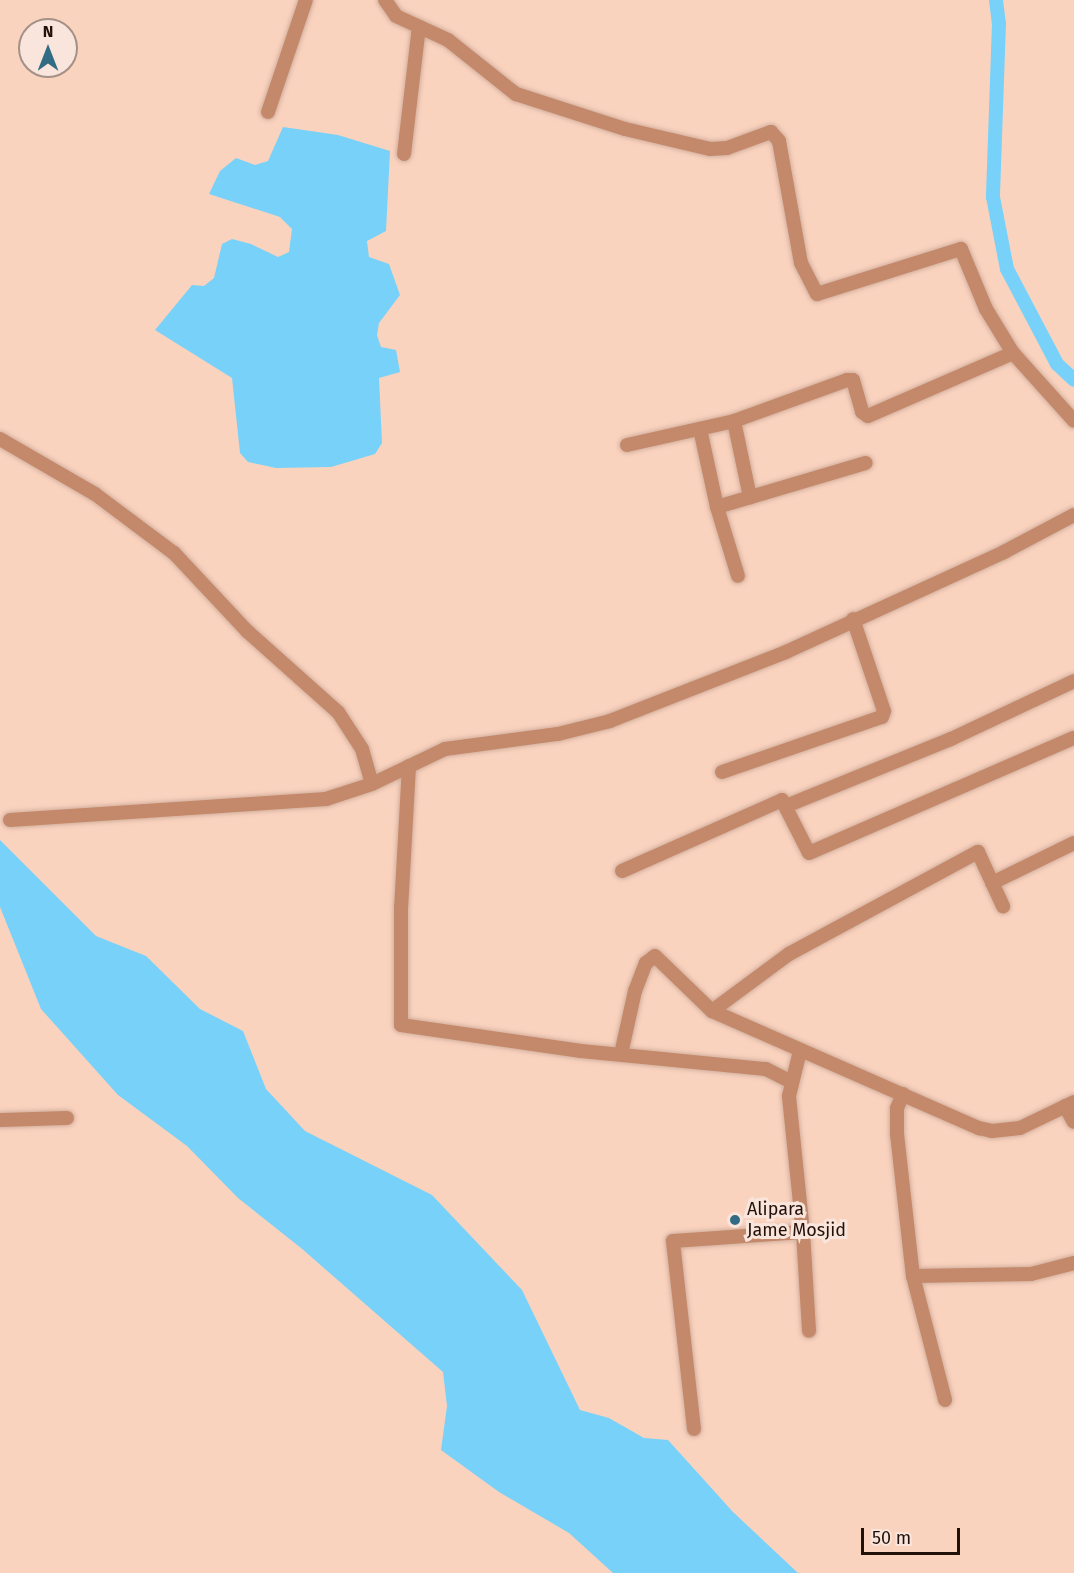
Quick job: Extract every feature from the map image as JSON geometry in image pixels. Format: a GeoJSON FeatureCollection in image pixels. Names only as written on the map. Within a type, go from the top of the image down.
{"type":"FeatureCollection","features":[{"type":"Feature","properties":{"kind":"street"},"geometry":{"type":"LineString","coordinates":[[268,112],[306,0]]}},
{"type":"Feature","properties":{"kind":"street"},"geometry":{"type":"LineString","coordinates":[[385,0],[396,16],[448,40],[516,93],[625,129],[710,149],[727,148],[771,132],[779,141],[801,263],[817,294],[962,249],[986,309],[1012,352],[1074,421]]}},
{"type":"Feature","properties":{"kind":"street"},"geometry":{"type":"LineString","coordinates":[[404,154],[419,27]]}},
{"type":"Feature","properties":{"kind":"street"},"geometry":{"type":"LineString","coordinates":[[627,445],[734,421],[851,379],[861,412],[868,416],[1012,352]]}},
{"type":"Feature","properties":{"kind":"street"},"geometry":{"type":"LineString","coordinates":[[734,421],[750,498]]}},
{"type":"Feature","properties":{"kind":"street"},"geometry":{"type":"LineString","coordinates":[[700,429],[717,507],[738,576]]}},
{"type":"Feature","properties":{"kind":"street"},"geometry":{"type":"LineString","coordinates":[[0,439],[95,494],[174,553],[247,631],[339,712],[362,749],[372,784]]}},
{"type":"Feature","properties":{"kind":"street"},"geometry":{"type":"LineString","coordinates":[[717,507],[866,463]]}},
{"type":"Feature","properties":{"kind":"street"},"geometry":{"type":"LineString","coordinates":[[10,820],[276,805],[326,799],[372,784],[445,749],[558,734],[610,721],[786,652],[969,569],[1074,515]]}},
{"type":"Feature","properties":{"kind":"street"},"geometry":{"type":"LineString","coordinates":[[722,772],[882,717],[884,711],[853,620]]}},
{"type":"Feature","properties":{"kind":"street"},"geometry":{"type":"LineString","coordinates":[[786,806],[951,739],[1074,681]]}},
{"type":"Feature","properties":{"kind":"street"},"geometry":{"type":"LineString","coordinates":[[622,871],[783,800],[809,853],[1074,738]]}},
{"type":"Feature","properties":{"kind":"street"},"geometry":{"type":"LineString","coordinates":[[409,766],[401,907],[401,1025],[621,1054],[766,1069],[790,1081]]}},
{"type":"Feature","properties":{"kind":"street"},"geometry":{"type":"LineString","coordinates":[[992,883],[1074,843]]}},
{"type":"Feature","properties":{"kind":"street"},"geometry":{"type":"LineString","coordinates":[[712,1011],[789,954],[978,852],[1003,906]]}},
{"type":"Feature","properties":{"kind":"street"},"geometry":{"type":"LineString","coordinates":[[621,1054],[636,991],[646,963],[655,956],[712,1011],[800,1051],[992,1131],[1020,1128],[1070,1104],[1074,1122]]}},
{"type":"Feature","properties":{"kind":"street"},"geometry":{"type":"LineString","coordinates":[[800,1051],[790,1081],[809,1331]]}},
{"type":"Feature","properties":{"kind":"street"},"geometry":{"type":"LineString","coordinates":[[903,1094],[897,1108],[897,1134],[913,1276],[945,1400]]}},
{"type":"Feature","properties":{"kind":"street"},"geometry":{"type":"LineString","coordinates":[[0,1120],[67,1118]]}},
{"type":"Feature","properties":{"kind":"street"},"geometry":{"type":"LineString","coordinates":[[694,1429],[673,1241],[803,1232]]}},
{"type":"Feature","properties":{"kind":"street"},"geometry":{"type":"LineString","coordinates":[[913,1276],[1031,1274],[1074,1263]]}},
{"type":"Feature","properties":{"kind":"water"},"geometry":{"type":"Polygon","coordinates":[[[283,127],[338,135],[390,151],[386,231],[367,241],[369,257],[389,264],[400,295],[379,323],[377,335],[381,347],[396,350],[400,372],[379,378],[382,443],[375,454],[331,467],[276,468],[248,462],[240,453],[232,378],[155,330],[192,285],[204,286],[214,278],[222,244],[232,239],[251,244],[278,257],[289,252],[292,229],[280,217],[209,194],[220,171],[236,158],[255,165],[268,161],[283,127]]]}},
{"type":"Feature","properties":{"kind":"water"},"geometry":{"type":"Polygon","coordinates":[[[0,840],[96,936],[146,956],[200,1009],[243,1031],[266,1089],[305,1131],[432,1195],[522,1290],[580,1410],[609,1418],[644,1438],[668,1440],[733,1512],[798,1573],[613,1573],[569,1533],[499,1492],[441,1450],[447,1406],[443,1372],[301,1248],[238,1198],[187,1146],[118,1095],[41,1009],[0,907],[0,840]]]}},
{"type":"Feature","properties":{"kind":"waterway"},"geometry":{"type":"LineString","coordinates":[[996,0],[999,23],[993,197],[1007,269],[1057,364],[1074,380]]}},
{"type":"Feature","properties":{"kind":"place","name":"Alipara Jame Mosjid"},"geometry":{"type":"Point","coordinates":[735,1220]}}]}
